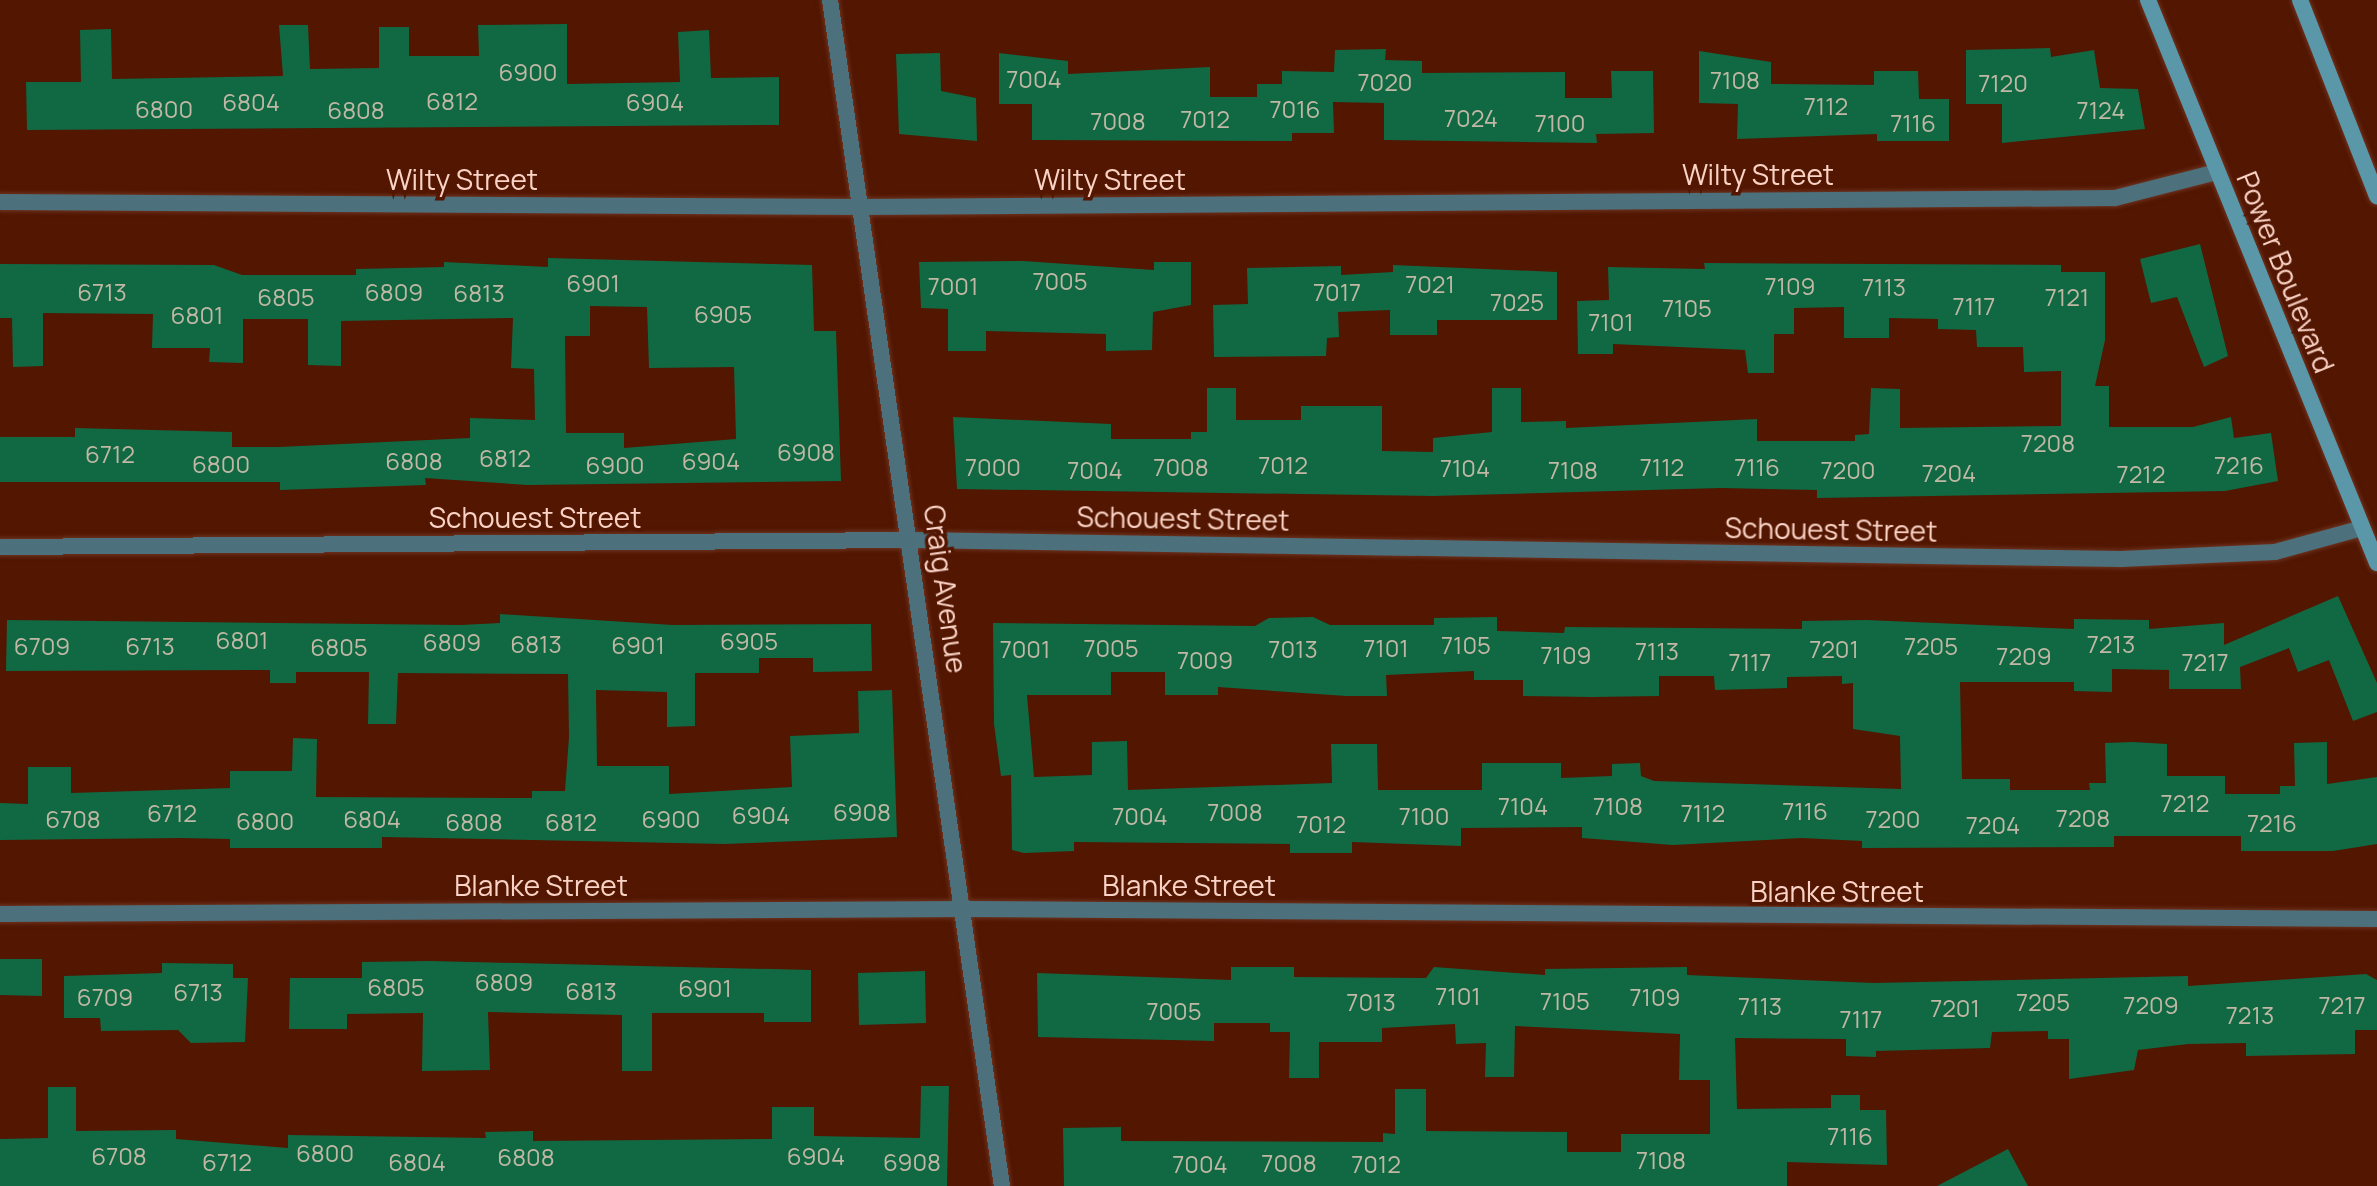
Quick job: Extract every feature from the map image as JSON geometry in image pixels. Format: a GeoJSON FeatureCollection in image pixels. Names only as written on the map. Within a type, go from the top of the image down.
{"type":"FeatureCollection","features":[{"type":"Feature","properties":{"kind":"main road","name":"Power Boulevard"},"geometry":{"type":"LineString","coordinates":[[2148,0],[2377,563]]}},
{"type":"Feature","properties":{"kind":"main road"},"geometry":{"type":"LineString","coordinates":[[2300,0],[2377,196]]}},
{"type":"Feature","properties":{"kind":"street","name":"Craig Avenue"},"geometry":{"type":"LineString","coordinates":[[830,0],[913,540],[1002,1186]]}},
{"type":"Feature","properties":{"kind":"street","name":"Wilty Street"},"geometry":{"type":"LineString","coordinates":[[0,202],[862,207],[2115,198],[2217,172]]}},
{"type":"Feature","properties":{"kind":"street","name":"Schouest Street"},"geometry":{"type":"LineString","coordinates":[[0,547],[913,540],[2121,559],[2275,552],[2362,528]]}},
{"type":"Feature","properties":{"kind":"street","name":"Blanke Street"},"geometry":{"type":"LineString","coordinates":[[0,914],[966,909],[2377,919]]}},
{"type":"Feature","properties":{"kind":"building"},"geometry":{"type":"Polygon","coordinates":[[[567,24],[567,84],[680,82],[678,32],[709,30],[711,78],[779,77],[779,125],[27,130],[26,82],[81,82],[80,30],[111,29],[112,79],[283,76],[279,25],[308,25],[310,69],[379,68],[379,27],[409,27],[409,56],[479,56],[478,25],[567,24]]]}},
{"type":"Feature","properties":{"kind":"building"},"geometry":{"type":"Polygon","coordinates":[[[2050,48],[2051,57],[2094,50],[2100,88],[2138,89],[2145,129],[2002,143],[2002,104],[1966,104],[1966,50],[2050,48]]]}},
{"type":"Feature","properties":{"kind":"building"},"geometry":{"type":"Polygon","coordinates":[[[1386,49],[1385,60],[1422,61],[1422,73],[1565,72],[1565,98],[1612,98],[1611,71],[1653,71],[1654,133],[1596,134],[1597,143],[1384,140],[1384,103],[1333,102],[1334,133],[1292,133],[1292,141],[1032,140],[1032,104],[999,104],[999,53],[1068,61],[1068,74],[1210,67],[1210,97],[1257,97],[1257,84],[1282,84],[1282,71],[1334,72],[1335,50],[1386,49]]]}},
{"type":"Feature","properties":{"kind":"building"},"geometry":{"type":"Polygon","coordinates":[[[1699,51],[1771,62],[1771,84],[1874,85],[1874,71],[1918,71],[1919,99],[1949,99],[1949,141],[1877,141],[1877,134],[1737,139],[1738,104],[1699,103],[1699,51]]]}},
{"type":"Feature","properties":{"kind":"building"},"geometry":{"type":"Polygon","coordinates":[[[940,53],[941,91],[976,98],[977,141],[899,134],[896,54],[940,53]]]}},
{"type":"Feature","properties":{"kind":"building"},"geometry":{"type":"Polygon","coordinates":[[[2200,244],[2228,356],[2204,367],[2177,297],[2151,303],[2140,259],[2200,244]]]}},
{"type":"Feature","properties":{"kind":"building"},"geometry":{"type":"Polygon","coordinates":[[[548,258],[812,265],[814,331],[836,331],[841,481],[527,485],[425,478],[426,485],[280,490],[280,482],[0,482],[0,437],[75,437],[75,428],[232,432],[232,447],[279,447],[470,438],[470,418],[535,420],[534,369],[511,368],[513,318],[341,321],[341,366],[308,365],[308,319],[243,319],[243,363],[209,362],[210,348],[152,348],[153,314],[43,313],[43,366],[13,367],[12,318],[0,318],[0,264],[214,265],[242,275],[356,275],[356,269],[444,267],[444,262],[548,267],[548,258]],[[590,306],[590,336],[565,336],[566,433],[624,433],[624,448],[736,439],[734,367],[649,368],[647,307],[590,306]]]}},
{"type":"Feature","properties":{"kind":"building"},"geometry":{"type":"Polygon","coordinates":[[[1023,261],[1154,270],[1154,262],[1191,262],[1191,305],[1153,312],[1152,350],[1106,351],[1106,334],[986,331],[986,351],[948,351],[948,309],[921,308],[919,262],[1023,261]]]}},
{"type":"Feature","properties":{"kind":"building"},"geometry":{"type":"Polygon","coordinates":[[[1704,263],[2061,265],[2061,272],[2105,272],[2105,340],[2095,386],[2109,386],[2109,427],[2193,427],[2231,417],[2234,438],[2271,433],[2278,481],[2225,491],[1817,498],[1817,490],[1721,488],[1433,496],[957,489],[953,417],[1111,424],[1111,439],[1191,439],[1191,432],[1207,432],[1207,388],[1236,388],[1236,420],[1301,420],[1301,406],[1382,406],[1382,451],[1433,452],[1433,438],[1492,432],[1492,388],[1521,388],[1521,422],[1566,421],[1566,428],[1757,419],[1757,441],[1855,441],[1855,435],[1869,434],[1871,388],[1900,389],[1900,428],[2061,426],[2061,371],[2024,372],[2023,347],[1977,347],[1976,330],[1938,329],[1938,319],[1889,318],[1889,338],[1844,338],[1844,307],[1794,308],[1794,334],[1774,334],[1774,373],[1748,373],[1745,350],[1613,344],[1613,354],[1578,354],[1577,301],[1609,300],[1608,267],[1705,269],[1704,263]]]}},
{"type":"Feature","properties":{"kind":"building"},"geometry":{"type":"Polygon","coordinates":[[[1393,265],[1557,272],[1557,320],[1437,320],[1437,335],[1390,335],[1390,310],[1338,312],[1339,337],[1327,338],[1326,356],[1214,357],[1213,305],[1248,304],[1247,268],[1341,266],[1341,275],[1393,272],[1393,265]]]}},
{"type":"Feature","properties":{"kind":"building"},"geometry":{"type":"Polygon","coordinates":[[[2338,596],[2377,683],[2377,712],[2353,721],[2329,660],[2298,672],[2289,648],[2240,667],[2241,689],[2169,689],[2169,670],[2112,669],[2112,692],[2074,691],[2074,682],[1960,682],[1962,779],[2010,779],[2010,790],[2090,790],[2089,783],[2106,783],[2105,743],[2133,742],[2167,744],[2167,776],[2225,776],[2225,794],[2280,794],[2280,786],[2295,786],[2294,743],[2327,742],[2327,784],[2377,777],[2377,844],[2333,851],[2241,851],[2241,836],[2114,836],[2114,847],[1862,848],[1862,841],[1802,838],[1673,845],[1582,838],[1582,827],[1461,828],[1461,846],[1352,842],[1352,853],[1290,853],[1290,844],[1074,842],[1074,851],[1024,853],[1012,850],[1011,775],[1001,776],[994,724],[993,623],[1255,626],[1269,618],[1313,617],[1330,625],[1434,625],[1434,618],[1497,617],[1497,631],[1564,633],[1565,627],[1802,629],[1802,621],[1866,620],[2074,629],[2074,619],[2149,620],[2149,629],[2224,623],[2224,645],[2338,596]],[[1474,671],[1386,675],[1387,696],[1218,687],[1218,695],[1165,695],[1165,672],[1111,672],[1111,695],[1027,695],[1034,777],[1092,775],[1092,742],[1127,741],[1128,790],[1332,783],[1331,744],[1377,744],[1378,790],[1482,790],[1482,763],[1561,763],[1561,778],[1612,776],[1612,764],[1640,763],[1641,776],[1654,781],[1901,789],[1900,736],[1853,729],[1853,683],[1842,684],[1842,676],[1787,677],[1787,688],[1715,690],[1714,676],[1659,676],[1659,696],[1592,697],[1523,696],[1523,680],[1474,680],[1474,671]]]}},
{"type":"Feature","properties":{"kind":"building"},"geometry":{"type":"Polygon","coordinates":[[[500,614],[673,625],[871,624],[872,671],[813,672],[813,658],[759,658],[759,673],[695,673],[695,726],[667,727],[667,692],[596,690],[597,766],[669,766],[669,794],[792,787],[790,736],[859,733],[858,691],[892,690],[897,837],[725,844],[382,837],[382,848],[230,848],[230,839],[0,840],[0,803],[28,804],[28,767],[71,767],[71,793],[230,788],[230,771],[292,771],[293,738],[317,739],[316,797],[532,798],[532,791],[565,791],[569,737],[568,674],[398,673],[396,724],[368,724],[369,672],[296,672],[296,683],[270,683],[270,670],[6,671],[7,620],[461,625],[500,623],[500,614]]]}},
{"type":"Feature","properties":{"kind":"building"},"geometry":{"type":"Polygon","coordinates":[[[0,959],[42,959],[42,996],[0,995],[0,959]]]}},
{"type":"Feature","properties":{"kind":"building"},"geometry":{"type":"Polygon","coordinates":[[[362,962],[811,970],[811,1022],[764,1022],[764,1013],[652,1013],[652,1071],[622,1071],[622,1015],[488,1012],[490,1070],[422,1071],[423,1013],[347,1014],[347,1029],[289,1029],[290,978],[362,978],[362,962]]]}},
{"type":"Feature","properties":{"kind":"building"},"geometry":{"type":"Polygon","coordinates":[[[162,963],[233,964],[233,978],[248,978],[245,1042],[191,1043],[178,1030],[101,1031],[100,1018],[64,1018],[64,976],[162,973],[162,963]]]}},
{"type":"Feature","properties":{"kind":"building"},"geometry":{"type":"Polygon","coordinates":[[[1231,967],[1294,967],[1294,977],[1426,978],[1434,967],[1545,975],[1545,969],[1687,967],[1687,975],[1874,983],[2188,976],[2188,986],[2366,974],[2377,980],[2377,1030],[2355,1030],[2355,1054],[2246,1056],[2246,1043],[2188,1044],[2138,1050],[2134,1070],[2069,1079],[2069,1039],[2048,1039],[2048,1031],[1992,1032],[1990,1048],[1876,1051],[1876,1057],[1846,1056],[1846,1039],[1735,1038],[1737,1109],[1831,1108],[1831,1095],[1860,1095],[1860,1110],[1886,1110],[1887,1165],[1787,1162],[1787,1186],[1064,1186],[1063,1128],[1121,1127],[1121,1141],[1383,1142],[1383,1133],[1395,1134],[1395,1089],[1426,1089],[1426,1131],[1567,1132],[1567,1152],[1621,1152],[1621,1134],[1710,1134],[1710,1080],[1679,1080],[1680,1034],[1515,1026],[1514,1077],[1485,1077],[1486,1043],[1456,1044],[1455,1024],[1382,1028],[1382,1042],[1319,1042],[1319,1078],[1289,1078],[1290,1032],[1270,1032],[1270,1023],[1214,1023],[1214,1041],[1038,1037],[1037,973],[1231,980],[1231,967]]]}},
{"type":"Feature","properties":{"kind":"building"},"geometry":{"type":"Polygon","coordinates":[[[925,971],[926,1023],[859,1025],[858,973],[925,971]]]}},
{"type":"Feature","properties":{"kind":"building"},"geometry":{"type":"Polygon","coordinates":[[[921,1086],[949,1086],[947,1186],[0,1186],[0,1139],[48,1138],[48,1087],[76,1087],[76,1131],[176,1130],[176,1139],[288,1148],[288,1135],[486,1138],[485,1132],[533,1131],[533,1141],[772,1139],[772,1107],[814,1107],[814,1136],[920,1138],[921,1086]]]}},
{"type":"Feature","properties":{"kind":"building"},"geometry":{"type":"Polygon","coordinates":[[[2008,1149],[2028,1186],[1937,1186],[2008,1149]]]}}]}
